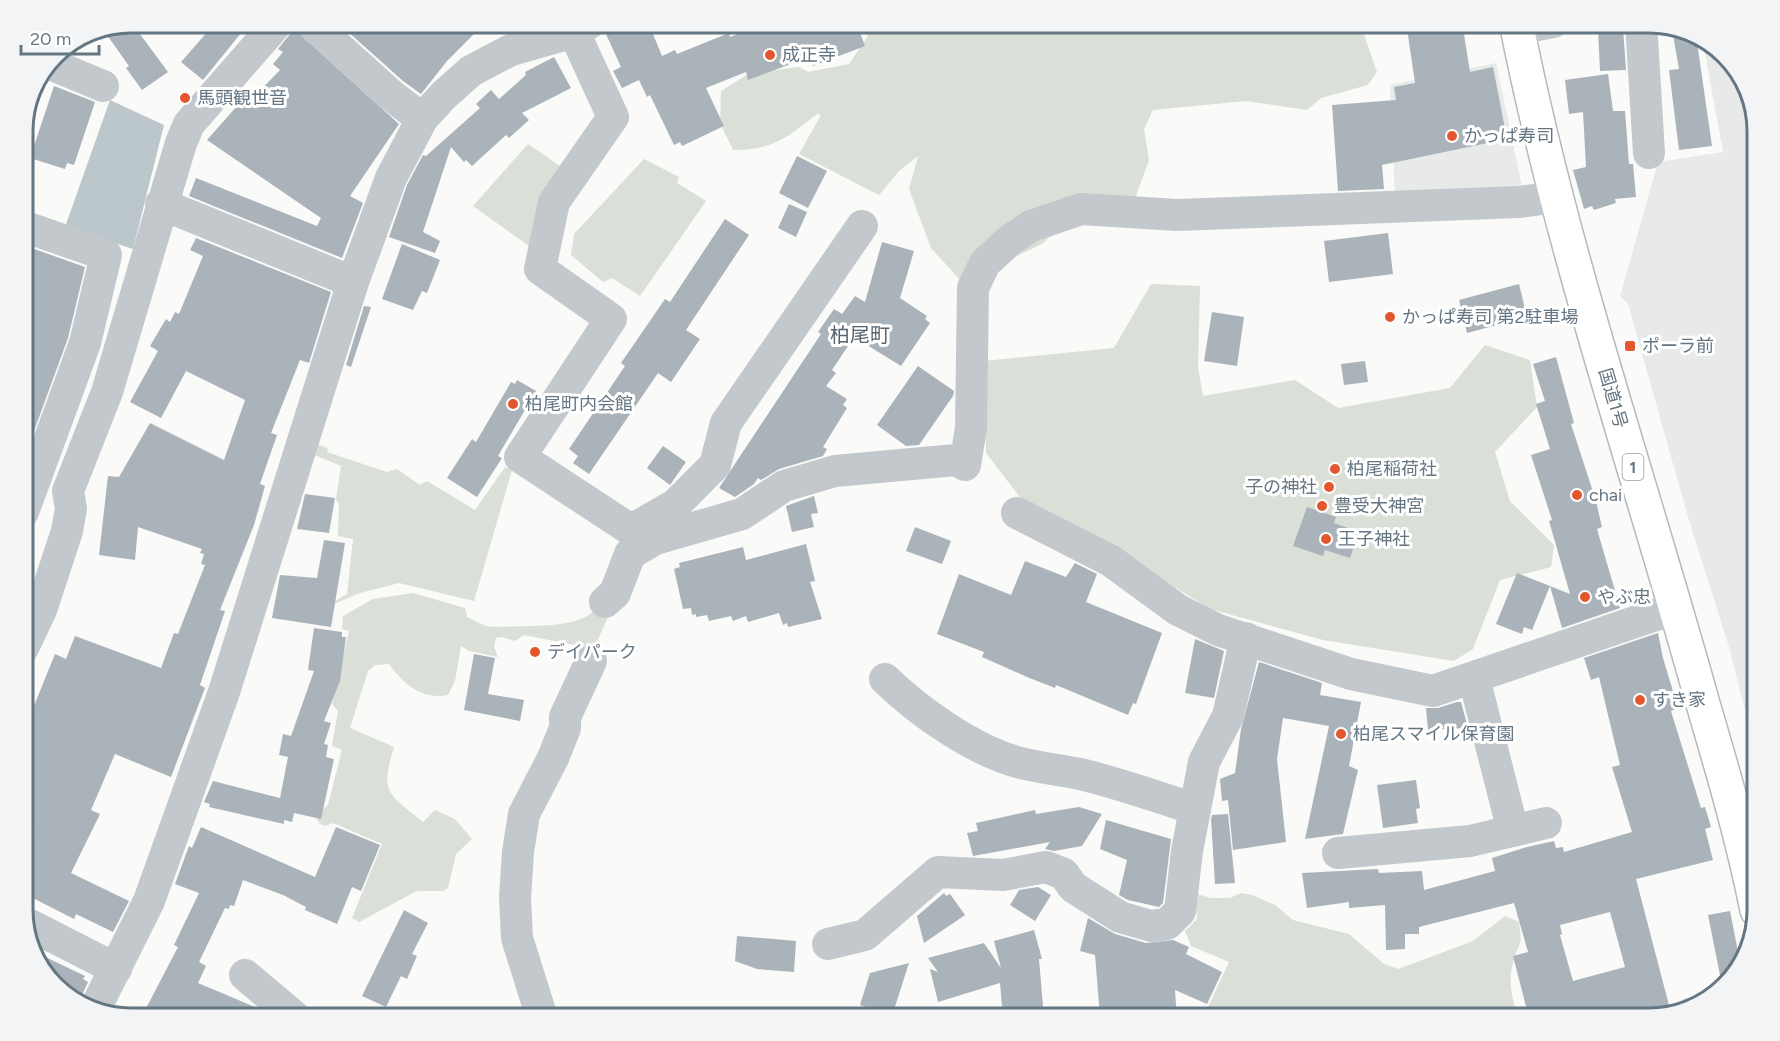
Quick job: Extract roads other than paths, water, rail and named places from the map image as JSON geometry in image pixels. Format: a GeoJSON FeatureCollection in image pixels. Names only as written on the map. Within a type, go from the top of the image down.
{"type":"FeatureCollection","features":[{"type":"Feature","properties":{"kind":"highway","name":"国道1号"},"geometry":{"type":"LineString","coordinates":[[1518,33],[1530,97],[1555,196],[1676,608],[1747,861]]}},
{"type":"Feature","properties":{"kind":"street"},"geometry":{"type":"LineString","coordinates":[[33,627],[41,610],[67,531],[71,509],[68,491],[107,392],[161,204],[189,124],[268,33]]}},
{"type":"Feature","properties":{"kind":"street"},"geometry":{"type":"LineString","coordinates":[[323,33],[422,119]]}},
{"type":"Feature","properties":{"kind":"street"},"geometry":{"type":"LineString","coordinates":[[98,1003],[149,900],[226,685],[353,282],[390,178],[422,119],[471,71],[511,50],[564,33]]}},
{"type":"Feature","properties":{"kind":"street"},"geometry":{"type":"LineString","coordinates":[[585,33],[613,117],[554,202],[540,269],[611,319],[520,457],[631,542],[655,539],[742,514],[784,486],[818,474],[956,460],[965,465],[971,428],[973,288],[985,263],[1010,240],[1031,226],[1081,210],[1188,214],[1519,202],[1555,196]]}},
{"type":"Feature","properties":{"kind":"street"},"geometry":{"type":"LineString","coordinates":[[1642,33],[1649,153]]}},
{"type":"Feature","properties":{"kind":"street"},"geometry":{"type":"LineString","coordinates":[[57,67],[103,86]]}},
{"type":"Feature","properties":{"kind":"street"},"geometry":{"type":"LineString","coordinates":[[161,204],[353,282]]}},
{"type":"Feature","properties":{"kind":"street"},"geometry":{"type":"LineString","coordinates":[[604,602],[615,593],[631,542],[675,505],[715,465],[726,423],[862,226]]}},
{"type":"Feature","properties":{"kind":"street"},"geometry":{"type":"LineString","coordinates":[[33,229],[106,255],[85,343],[33,485]]}},
{"type":"Feature","properties":{"kind":"street"},"geometry":{"type":"LineString","coordinates":[[1017,513],[1111,561],[1178,610],[1218,630],[1351,674],[1433,691],[1676,608]]}},
{"type":"Feature","properties":{"kind":"street"},"geometry":{"type":"LineString","coordinates":[[828,944],[865,935],[938,872],[1003,875],[1047,867],[1064,874],[1073,887],[1120,916],[1151,926],[1167,924],[1180,911],[1204,762],[1228,716],[1246,638]]}},
{"type":"Feature","properties":{"kind":"street"},"geometry":{"type":"LineString","coordinates":[[539,1008],[517,938],[515,898],[518,852],[524,814],[557,748],[565,728],[565,717],[591,661]]}},
{"type":"Feature","properties":{"kind":"street"},"geometry":{"type":"LineString","coordinates":[[1474,678],[1513,831]]}},
{"type":"Feature","properties":{"kind":"street"},"geometry":{"type":"LineString","coordinates":[[885,679],[911,705],[935,721],[1019,763],[1081,774],[1195,808]]}},
{"type":"Feature","properties":{"kind":"street"},"geometry":{"type":"LineString","coordinates":[[1338,853],[1470,841],[1546,823]]}},
{"type":"Feature","properties":{"kind":"street"},"geometry":{"type":"LineString","coordinates":[[35,927],[116,969]]}},
{"type":"Feature","properties":{"kind":"street"},"geometry":{"type":"LineString","coordinates":[[245,975],[284,1008]]}},
{"type":"Feature","properties":{"kind":"place","name":"成正寺"},"geometry":{"type":"Point","coordinates":[770,55]}},
{"type":"Feature","properties":{"kind":"place","name":"馬頭観世音"},"geometry":{"type":"Point","coordinates":[185,98]}},
{"type":"Feature","properties":{"kind":"place","name":"かっぱ寿司"},"geometry":{"type":"Point","coordinates":[1452,136]}},
{"type":"Feature","properties":{"kind":"place","name":"かっぱ寿司 第2駐車場"},"geometry":{"type":"Point","coordinates":[1390,317]}},
{"type":"Feature","properties":{"kind":"place","name":"ポーラ前"},"geometry":{"type":"Point","coordinates":[1630,346]}},
{"type":"Feature","properties":{"kind":"place","name":"柏尾町内会館"},"geometry":{"type":"Point","coordinates":[513,404]}},
{"type":"Feature","properties":{"kind":"place","name":"柏尾稲荷社"},"geometry":{"type":"Point","coordinates":[1335,469]}},
{"type":"Feature","properties":{"kind":"place","name":"子の神社"},"geometry":{"type":"Point","coordinates":[1329,487]}},
{"type":"Feature","properties":{"kind":"place","name":"chai"},"geometry":{"type":"Point","coordinates":[1577,495]}},
{"type":"Feature","properties":{"kind":"place","name":"豊受大神宮"},"geometry":{"type":"Point","coordinates":[1322,506]}},
{"type":"Feature","properties":{"kind":"place","name":"王子神社"},"geometry":{"type":"Point","coordinates":[1326,539]}},
{"type":"Feature","properties":{"kind":"place","name":"やぶ忠"},"geometry":{"type":"Point","coordinates":[1585,597]}},
{"type":"Feature","properties":{"kind":"place","name":"デイパーク"},"geometry":{"type":"Point","coordinates":[535,652]}},
{"type":"Feature","properties":{"kind":"place","name":"すき家"},"geometry":{"type":"Point","coordinates":[1640,700]}},
{"type":"Feature","properties":{"kind":"place","name":"柏尾スマイル保育園"},"geometry":{"type":"Point","coordinates":[1341,734]}},
{"type":"Feature","properties":{"kind":"district","name":"柏尾町"},"geometry":{"type":"Point","coordinates":[860,335]}}]}
